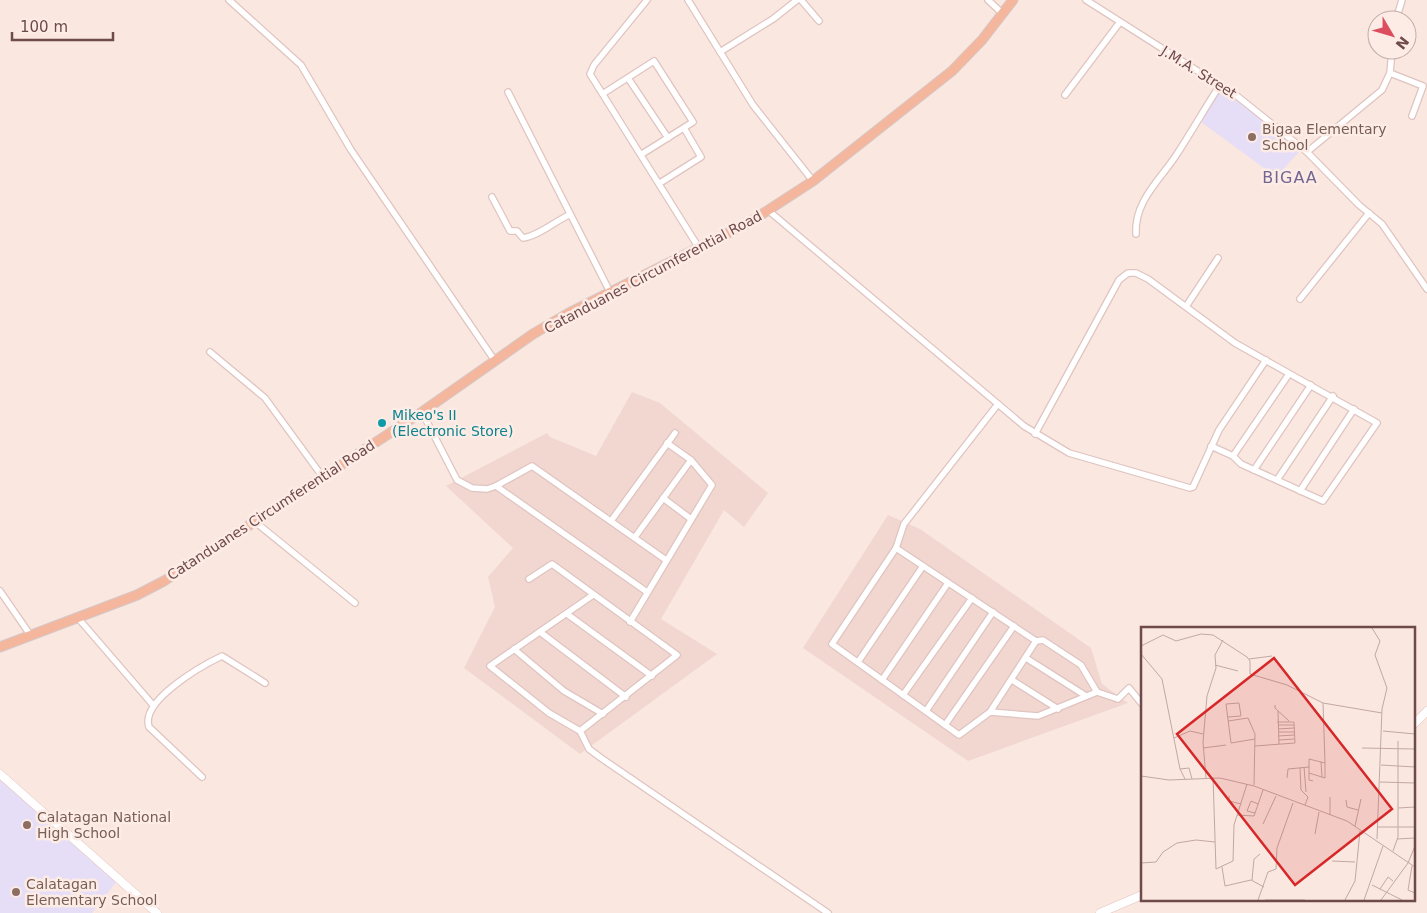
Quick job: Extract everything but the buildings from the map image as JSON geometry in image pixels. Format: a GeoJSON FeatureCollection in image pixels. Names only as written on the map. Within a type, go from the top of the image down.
{"type":"FeatureCollection","features":[{"type":"Feature","properties":{"kind":"main road","name":"Catanduanes Circumferential Road"},"geometry":{"type":"LineString","coordinates":[[0,647],[137,595],[164,580],[422,412],[540,330],[769,211],[813,181],[952,71],[1003,14],[1013,0]]}},
{"type":"Feature","properties":{"kind":"street"},"geometry":{"type":"LineString","coordinates":[[229,0],[301,65],[351,150],[495,361]]}},
{"type":"Feature","properties":{"kind":"street"},"geometry":{"type":"LineString","coordinates":[[647,0],[594,65],[590,74],[604,93],[700,248]]}},
{"type":"Feature","properties":{"kind":"street"},"geometry":{"type":"LineString","coordinates":[[688,0],[753,105],[813,181]]}},
{"type":"Feature","properties":{"kind":"street"},"geometry":{"type":"LineString","coordinates":[[720,52],[773,19],[797,0]]}},
{"type":"Feature","properties":{"kind":"street"},"geometry":{"type":"LineString","coordinates":[[801,0],[819,21]]}},
{"type":"Feature","properties":{"kind":"street"},"geometry":{"type":"LineString","coordinates":[[988,0],[1003,14]]}},
{"type":"Feature","properties":{"kind":"street","name":"J.M.A. Street"},"geometry":{"type":"LineString","coordinates":[[1086,0],[1220,85],[1260,113],[1307,152],[1382,224],[1427,288]]}},
{"type":"Feature","properties":{"kind":"street"},"geometry":{"type":"LineString","coordinates":[[1065,95],[1120,22]]}},
{"type":"Feature","properties":{"kind":"street"},"geometry":{"type":"LineString","coordinates":[[1307,152],[1382,90],[1390,73],[1391,60]]}},
{"type":"Feature","properties":{"kind":"street"},"geometry":{"type":"LineString","coordinates":[[604,93],[654,61],[693,122],[642,154]]}},
{"type":"Feature","properties":{"kind":"street"},"geometry":{"type":"LineString","coordinates":[[1390,73],[1423,86],[1412,116]]}},
{"type":"Feature","properties":{"kind":"street"},"geometry":{"type":"LineString","coordinates":[[628,78],[668,138]]}},
{"type":"Feature","properties":{"kind":"street"},"geometry":{"type":"LineString","coordinates":[[1136,234],[1138,214],[1146,196],[1178,153],[1220,85]]}},
{"type":"Feature","properties":{"kind":"street"},"geometry":{"type":"LineString","coordinates":[[508,92],[569,215],[610,292]]}},
{"type":"Feature","properties":{"kind":"street"},"geometry":{"type":"LineString","coordinates":[[660,183],[700,157],[684,128]]}},
{"type":"Feature","properties":{"kind":"street"},"geometry":{"type":"LineString","coordinates":[[492,197],[510,231],[517,231],[523,238],[533,236],[569,215]]}},
{"type":"Feature","properties":{"kind":"street"},"geometry":{"type":"LineString","coordinates":[[769,211],[1035,434],[1069,453],[1190,488],[1196,484],[1219,430],[1266,360]]}},
{"type":"Feature","properties":{"kind":"street"},"geometry":{"type":"LineString","coordinates":[[1300,299],[1369,213]]}},
{"type":"Feature","properties":{"kind":"street"},"geometry":{"type":"LineString","coordinates":[[1187,306],[1218,258]]}},
{"type":"Feature","properties":{"kind":"street"},"geometry":{"type":"LineString","coordinates":[[1035,434],[1119,280],[1128,273],[1136,273],[1148,279],[1235,343],[1333,396],[1377,423],[1323,501],[1241,464],[1233,456],[1211,446]]}},
{"type":"Feature","properties":{"kind":"street"},"geometry":{"type":"LineString","coordinates":[[210,352],[265,398],[322,476]]}},
{"type":"Feature","properties":{"kind":"street"},"geometry":{"type":"LineString","coordinates":[[1233,456],[1290,374]]}},
{"type":"Feature","properties":{"kind":"street"},"geometry":{"type":"LineString","coordinates":[[1254,470],[1311,385]]}},
{"type":"Feature","properties":{"kind":"street"},"geometry":{"type":"LineString","coordinates":[[1277,480],[1333,396]]}},
{"type":"Feature","properties":{"kind":"street"},"geometry":{"type":"LineString","coordinates":[[998,404],[904,524],[896,548],[832,644],[960,735],[990,712],[1036,641]]}},
{"type":"Feature","properties":{"kind":"street"},"geometry":{"type":"LineString","coordinates":[[1300,491],[1354,409]]}},
{"type":"Feature","properties":{"kind":"street"},"geometry":{"type":"LineString","coordinates":[[422,412],[457,480],[472,488],[487,489],[532,466],[666,560]]}},
{"type":"Feature","properties":{"kind":"street"},"geometry":{"type":"LineString","coordinates":[[610,521],[675,433]]}},
{"type":"Feature","properties":{"kind":"street"},"geometry":{"type":"LineString","coordinates":[[630,622],[712,484],[691,460],[667,443]]}},
{"type":"Feature","properties":{"kind":"street"},"geometry":{"type":"LineString","coordinates":[[635,537],[691,460]]}},
{"type":"Feature","properties":{"kind":"street"},"geometry":{"type":"LineString","coordinates":[[496,486],[647,592]]}},
{"type":"Feature","properties":{"kind":"street"},"geometry":{"type":"LineString","coordinates":[[663,498],[691,519]]}},
{"type":"Feature","properties":{"kind":"street"},"geometry":{"type":"LineString","coordinates":[[253,521],[355,603]]}},
{"type":"Feature","properties":{"kind":"street"},"geometry":{"type":"LineString","coordinates":[[896,548],[1036,641],[1043,640],[1081,665],[1097,692]]}},
{"type":"Feature","properties":{"kind":"street"},"geometry":{"type":"LineString","coordinates":[[529,579],[552,564],[677,655],[626,697],[580,731]]}},
{"type":"Feature","properties":{"kind":"street"},"geometry":{"type":"LineString","coordinates":[[858,662],[923,566]]}},
{"type":"Feature","properties":{"kind":"street"},"geometry":{"type":"LineString","coordinates":[[882,680],[948,583]]}},
{"type":"Feature","properties":{"kind":"street"},"geometry":{"type":"LineString","coordinates":[[0,591],[31,636]]}},
{"type":"Feature","properties":{"kind":"street"},"geometry":{"type":"LineString","coordinates":[[593,595],[490,666],[549,713],[580,731],[589,749],[601,758],[828,913]]}},
{"type":"Feature","properties":{"kind":"street"},"geometry":{"type":"LineString","coordinates":[[903,695],[972,598]]}},
{"type":"Feature","properties":{"kind":"street"},"geometry":{"type":"LineString","coordinates":[[926,711],[992,612]]}},
{"type":"Feature","properties":{"kind":"street"},"geometry":{"type":"LineString","coordinates":[[567,614],[652,676]]}},
{"type":"Feature","properties":{"kind":"street"},"geometry":{"type":"LineString","coordinates":[[78,618],[153,705]]}},
{"type":"Feature","properties":{"kind":"street"},"geometry":{"type":"LineString","coordinates":[[945,725],[1014,626]]}},
{"type":"Feature","properties":{"kind":"street"},"geometry":{"type":"LineString","coordinates":[[540,632],[626,697]]}},
{"type":"Feature","properties":{"kind":"street"},"geometry":{"type":"LineString","coordinates":[[514,649],[564,691],[603,714]]}},
{"type":"Feature","properties":{"kind":"street"},"geometry":{"type":"LineString","coordinates":[[202,778],[149,728],[147,722],[153,705],[176,684],[205,664],[222,656],[265,683]]}},
{"type":"Feature","properties":{"kind":"street"},"geometry":{"type":"LineString","coordinates":[[1026,658],[1086,696]]}},
{"type":"Feature","properties":{"kind":"street"},"geometry":{"type":"LineString","coordinates":[[1012,680],[1058,709]]}},
{"type":"Feature","properties":{"kind":"street"},"geometry":{"type":"LineString","coordinates":[[990,712],[1038,716],[1097,692],[1118,699],[1129,688],[1141,703]]}},
{"type":"Feature","properties":{"kind":"street"},"geometry":{"type":"LineString","coordinates":[[1414,724],[1427,711]]}},
{"type":"Feature","properties":{"kind":"street"},"geometry":{"type":"LineString","coordinates":[[0,774],[157,913]]}},
{"type":"Feature","properties":{"kind":"street"},"geometry":{"type":"LineString","coordinates":[[1100,913],[1141,895]]}},
{"type":"Feature","properties":{"kind":"shaded area","name":"Bigaa Elementary School"},"geometry":{"type":"Polygon","coordinates":[[[1221,90],[1262,119],[1299,152],[1276,177],[1201,122],[1221,90]]]}},
{"type":"Feature","properties":{"kind":"shaded area"},"geometry":{"type":"Polygon","coordinates":[[[632,392],[660,403],[768,493],[744,527],[724,510],[661,619],[717,654],[580,754],[464,668],[495,607],[488,577],[513,548],[446,486],[547,433],[550,437],[596,456],[632,392]]]}},
{"type":"Feature","properties":{"kind":"shaded area"},"geometry":{"type":"Polygon","coordinates":[[[888,515],[920,529],[1091,648],[1102,684],[1128,703],[968,761],[803,648],[888,515]]]}},
{"type":"Feature","properties":{"kind":"shaded area","name":"Calatagan National High School"},"geometry":{"type":"Polygon","coordinates":[[[0,779],[117,881],[92,913],[0,913],[0,779]]]}},
{"type":"Feature","properties":{"kind":"place","name":"Bigaa Elementary School"},"geometry":{"type":"Point","coordinates":[1252,137]}},
{"type":"Feature","properties":{"kind":"place","name":"Mikeo's II (Electronic Store)"},"geometry":{"type":"Point","coordinates":[382,423]}},
{"type":"Feature","properties":{"kind":"place","name":"Calatagan National High School"},"geometry":{"type":"Point","coordinates":[27,825]}},
{"type":"Feature","properties":{"kind":"place","name":"Calatagan Elementary School"},"geometry":{"type":"Point","coordinates":[16,892]}},
{"type":"Feature","properties":{"kind":"district","name":"BIGAA"},"geometry":{"type":"Point","coordinates":[1290,177]}}]}
